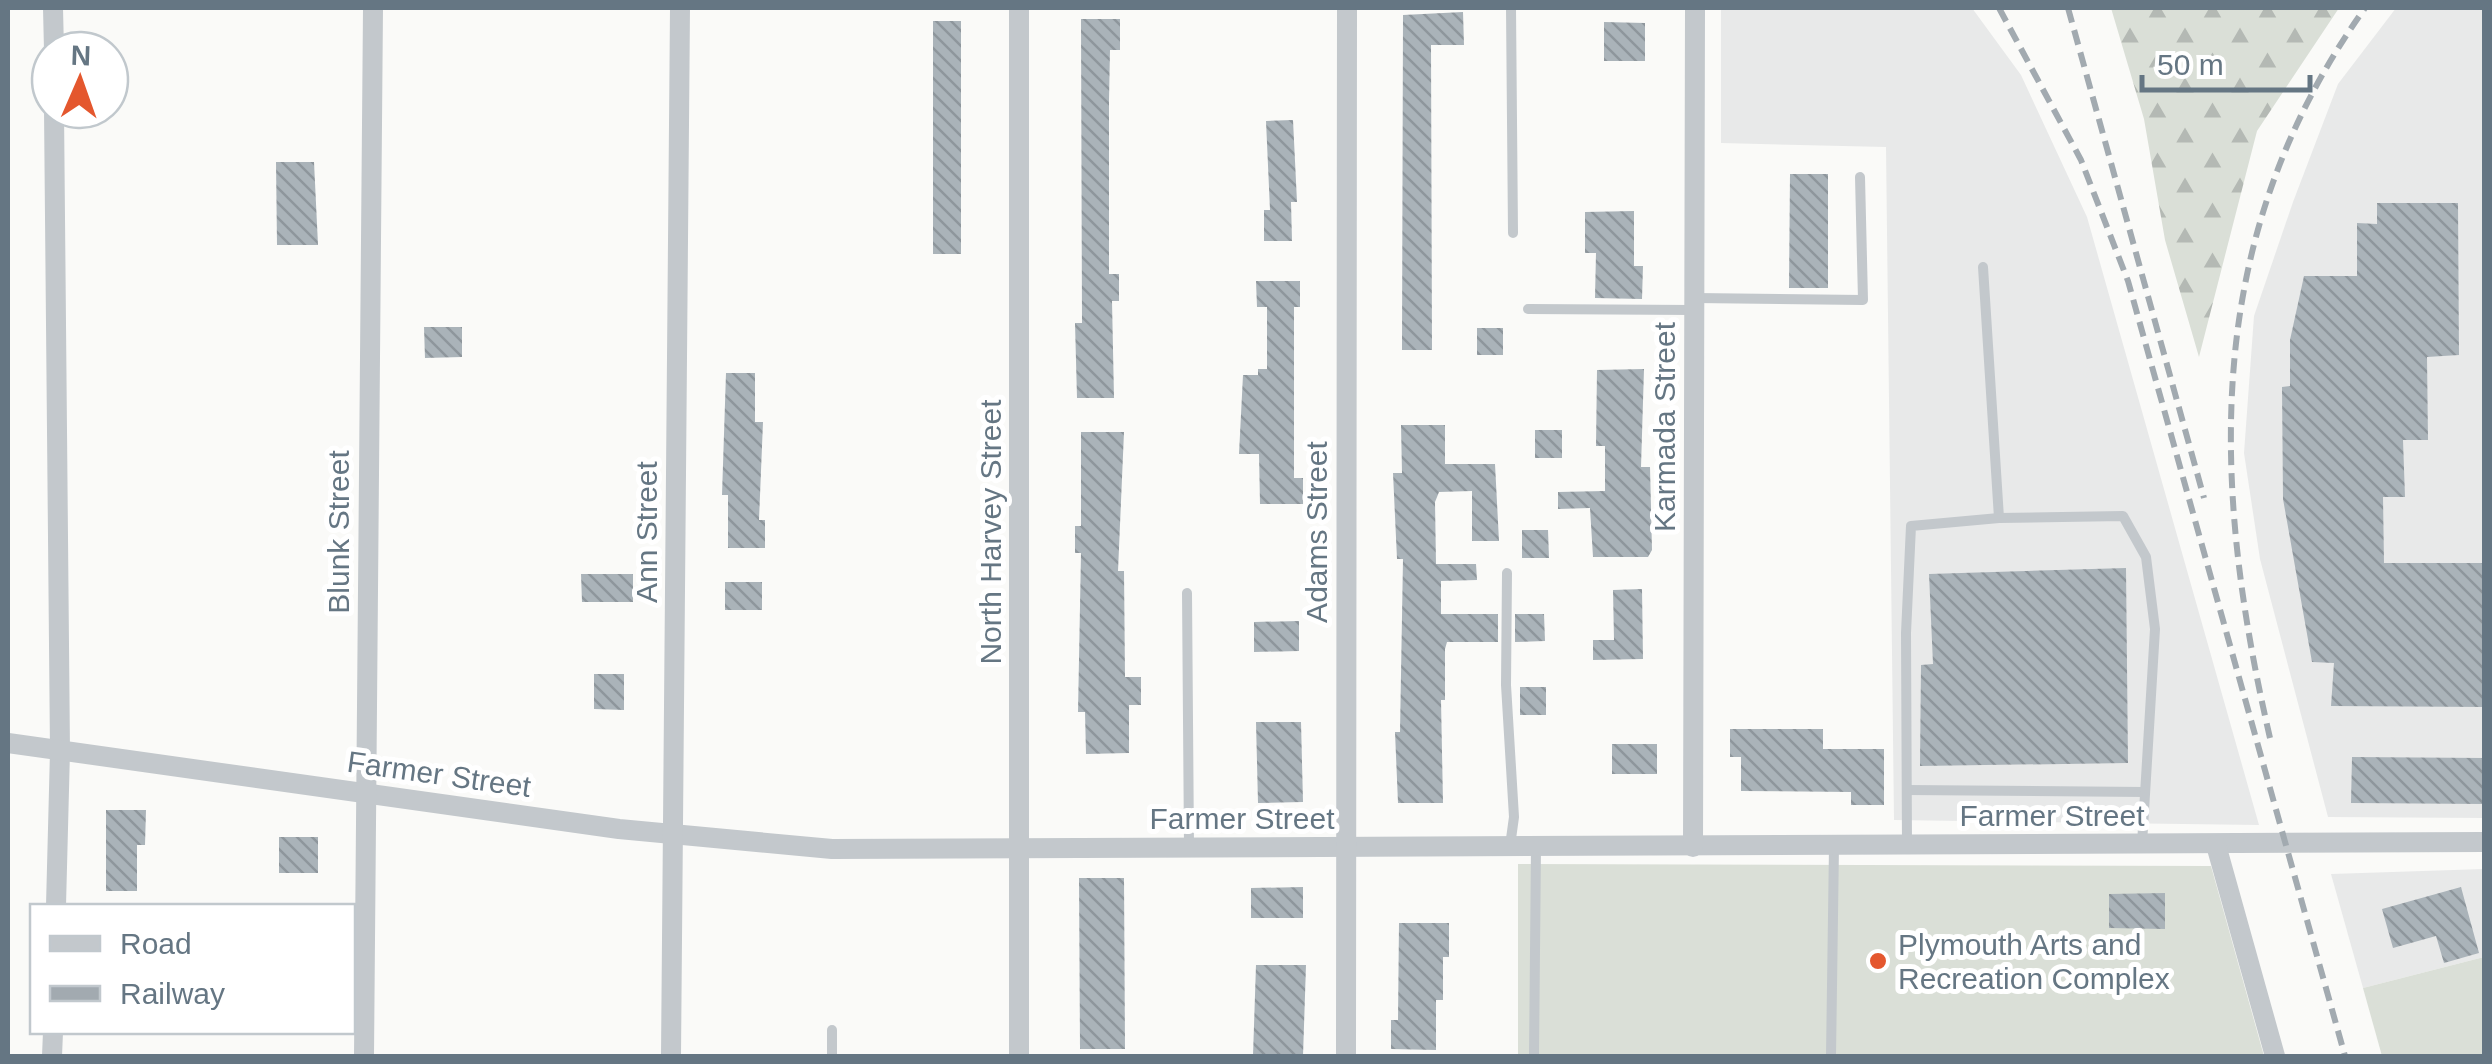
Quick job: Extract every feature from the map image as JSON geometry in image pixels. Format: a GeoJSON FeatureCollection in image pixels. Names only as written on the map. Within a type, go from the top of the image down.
{"type":"FeatureCollection","features":[{"type":"Feature","properties":{"kind":"street","name":"Blunk Street"},"geometry":{"type":"LineString","coordinates":[[364,1056],[372,8]]}},
{"type":"Feature","properties":{"kind":"street","name":"Ann Street"},"geometry":{"type":"LineString","coordinates":[[672,1056],[680,8]]}},
{"type":"Feature","properties":{"kind":"street","name":"North Harvey Street"},"geometry":{"type":"LineString","coordinates":[[1019,8],[1019,1056]]}},
{"type":"Feature","properties":{"kind":"street","name":"Adams Street"},"geometry":{"type":"LineString","coordinates":[[1346,1056],[1347,8]]}},
{"type":"Feature","properties":{"kind":"street","name":"Karmada Street"},"geometry":{"type":"LineString","coordinates":[[1693,847],[1695,8]]}},
{"type":"Feature","properties":{"kind":"street"},"geometry":{"type":"LineString","coordinates":[[54,130],[60,751],[56,904]]}},
{"type":"Feature","properties":{"kind":"street","name":"Farmer Street"},"geometry":{"type":"LineString","coordinates":[[8,743],[674,836],[865,850],[2484,842]]}},
{"type":"Feature","properties":{"kind":"street"},"geometry":{"type":"LineString","coordinates":[[2216,844],[2275,1056]]}},
{"type":"Feature","properties":{"kind":"lane"},"geometry":{"type":"LineString","coordinates":[[1512,8],[1513,232]]}},
{"type":"Feature","properties":{"kind":"lane"},"geometry":{"type":"LineString","coordinates":[[1528,309],[1863,300],[1860,177]]}},
{"type":"Feature","properties":{"kind":"lane"},"geometry":{"type":"LineString","coordinates":[[1983,267],[1998,518]]}},
{"type":"Feature","properties":{"kind":"lane"},"geometry":{"type":"LineString","coordinates":[[1908,846],[1906,633],[1911,526],[1998,518],[2123,516],[2146,557],[2155,629],[2142,845]]}},
{"type":"Feature","properties":{"kind":"lane"},"geometry":{"type":"LineString","coordinates":[[1507,573],[1506,685],[1514,817],[1510,847]]}},
{"type":"Feature","properties":{"kind":"lane"},"geometry":{"type":"LineString","coordinates":[[1187,593],[1189,848]]}},
{"type":"Feature","properties":{"kind":"lane"},"geometry":{"type":"LineString","coordinates":[[1907,790],[2145,792]]}},
{"type":"Feature","properties":{"kind":"lane"},"geometry":{"type":"LineString","coordinates":[[1831,1056],[1834,846]]}},
{"type":"Feature","properties":{"kind":"lane"},"geometry":{"type":"LineString","coordinates":[[1534,1056],[1536,847]]}},
{"type":"Feature","properties":{"kind":"lane"},"geometry":{"type":"LineString","coordinates":[[832,1030],[832,1056]]}},
{"type":"Feature","properties":{"kind":"shaded area"},"geometry":{"type":"Polygon","coordinates":[[[1721,8],[1972,8],[2021,75],[2087,217],[2259,825],[1894,820],[1886,147],[1721,143],[1721,8]]]}},
{"type":"Feature","properties":{"kind":"shaded area"},"geometry":{"type":"Polygon","coordinates":[[[2396,8],[2484,8],[2484,818],[2328,817],[2260,559],[2244,453],[2254,316],[2338,84],[2396,8]]]}},
{"type":"Feature","properties":{"kind":"shaded area"},"geometry":{"type":"Polygon","coordinates":[[[2484,869],[2484,957],[2363,988],[2331,874],[2484,869]]]}},
{"type":"Feature","properties":{"kind":"green space"},"geometry":{"type":"Polygon","coordinates":[[[2111,8],[2339,8],[2257,131],[2199,357],[2165,240],[2144,119],[2111,8]]]}},
{"type":"Feature","properties":{"kind":"green space","name":"Plymouth Arts and Recreation Complex"},"geometry":{"type":"Polygon","coordinates":[[[1518,864],[2211,866],[2264,1056],[1518,1056],[1518,864]]]}},
{"type":"Feature","properties":{"kind":"green space"},"geometry":{"type":"Polygon","coordinates":[[[2484,957],[2484,1056],[2382,1056],[2363,988],[2484,957]]]}},
{"type":"Feature","properties":{"kind":"building"},"geometry":{"type":"Polygon","coordinates":[[[1463,12],[1464,45],[1431,45],[1432,350],[1402,350],[1403,15],[1463,12]]]}},
{"type":"Feature","properties":{"kind":"building"},"geometry":{"type":"Polygon","coordinates":[[[1081,19],[1120,19],[1120,50],[1110,50],[1109,101],[1109,274],[1119,274],[1119,301],[1112,301],[1114,398],[1077,398],[1075,323],[1082,323],[1081,19]]]}},
{"type":"Feature","properties":{"kind":"building"},"geometry":{"type":"Polygon","coordinates":[[[933,21],[961,21],[961,254],[933,254],[933,21]]]}},
{"type":"Feature","properties":{"kind":"building"},"geometry":{"type":"Polygon","coordinates":[[[1604,22],[1645,23],[1645,61],[1604,61],[1604,22]]]}},
{"type":"Feature","properties":{"kind":"building"},"geometry":{"type":"Polygon","coordinates":[[[1293,120],[1297,202],[1291,202],[1292,241],[1264,241],[1264,210],[1270,210],[1266,121],[1293,120]]]}},
{"type":"Feature","properties":{"kind":"building"},"geometry":{"type":"Polygon","coordinates":[[[276,162],[314,162],[318,245],[277,245],[276,162]]]}},
{"type":"Feature","properties":{"kind":"building"},"geometry":{"type":"Polygon","coordinates":[[[1790,174],[1828,174],[1828,288],[1789,288],[1790,174]]]}},
{"type":"Feature","properties":{"kind":"building"},"geometry":{"type":"Polygon","coordinates":[[[2377,203],[2458,203],[2459,355],[2427,357],[2428,440],[2403,440],[2405,497],[2383,497],[2384,563],[2484,563],[2484,707],[2331,706],[2334,663],[2312,662],[2283,499],[2282,387],[2290,386],[2290,340],[2304,276],[2357,276],[2357,223],[2377,224],[2377,203]]]}},
{"type":"Feature","properties":{"kind":"building"},"geometry":{"type":"Polygon","coordinates":[[[1634,211],[1634,266],[1643,266],[1642,299],[1595,298],[1596,253],[1585,253],[1585,212],[1634,211]]]}},
{"type":"Feature","properties":{"kind":"building"},"geometry":{"type":"Polygon","coordinates":[[[1256,281],[1300,281],[1300,307],[1294,307],[1294,478],[1303,478],[1303,504],[1260,504],[1259,454],[1239,454],[1243,375],[1258,375],[1258,369],[1267,369],[1267,307],[1257,307],[1256,281]]]}},
{"type":"Feature","properties":{"kind":"building"},"geometry":{"type":"Polygon","coordinates":[[[424,327],[462,327],[462,357],[425,358],[424,327]]]}},
{"type":"Feature","properties":{"kind":"building"},"geometry":{"type":"Polygon","coordinates":[[[1477,328],[1503,328],[1503,355],[1477,355],[1477,328]]]}},
{"type":"Feature","properties":{"kind":"building"},"geometry":{"type":"Polygon","coordinates":[[[1644,369],[1641,467],[1650,467],[1652,550],[1648,557],[1593,557],[1590,508],[1558,509],[1558,492],[1605,491],[1605,446],[1596,446],[1597,370],[1644,369]]]}},
{"type":"Feature","properties":{"kind":"building"},"geometry":{"type":"Polygon","coordinates":[[[726,373],[755,373],[755,422],[763,422],[759,520],[765,520],[765,548],[728,548],[728,495],[722,495],[726,373]]]}},
{"type":"Feature","properties":{"kind":"building"},"geometry":{"type":"Polygon","coordinates":[[[1401,425],[1445,425],[1445,464],[1495,464],[1499,541],[1472,541],[1472,491],[1439,492],[1435,502],[1436,564],[1476,564],[1477,580],[1441,581],[1441,614],[1498,614],[1498,642],[1447,642],[1445,700],[1441,700],[1443,803],[1398,803],[1395,732],[1400,732],[1403,559],[1397,559],[1393,473],[1402,473],[1401,425]]]}},
{"type":"Feature","properties":{"kind":"building"},"geometry":{"type":"Polygon","coordinates":[[[1535,430],[1562,430],[1562,458],[1535,458],[1535,430]]]}},
{"type":"Feature","properties":{"kind":"building"},"geometry":{"type":"Polygon","coordinates":[[[1081,432],[1124,432],[1118,571],[1124,571],[1125,677],[1141,677],[1141,705],[1129,705],[1129,753],[1086,754],[1085,712],[1078,712],[1081,553],[1075,553],[1075,526],[1081,526],[1081,432]]]}},
{"type":"Feature","properties":{"kind":"building"},"geometry":{"type":"Polygon","coordinates":[[[1522,530],[1548,530],[1549,558],[1522,558],[1522,530]]]}},
{"type":"Feature","properties":{"kind":"building"},"geometry":{"type":"Polygon","coordinates":[[[2126,568],[2128,763],[1920,766],[1921,665],[1933,664],[1929,574],[2126,568]]]}},
{"type":"Feature","properties":{"kind":"building"},"geometry":{"type":"Polygon","coordinates":[[[581,574],[633,574],[633,602],[582,602],[581,574]]]}},
{"type":"Feature","properties":{"kind":"building"},"geometry":{"type":"Polygon","coordinates":[[[725,582],[762,582],[762,610],[725,610],[725,582]]]}},
{"type":"Feature","properties":{"kind":"building"},"geometry":{"type":"Polygon","coordinates":[[[1642,589],[1643,659],[1593,660],[1593,640],[1614,640],[1613,590],[1642,589]]]}},
{"type":"Feature","properties":{"kind":"building"},"geometry":{"type":"Polygon","coordinates":[[[1515,614],[1544,614],[1545,641],[1515,642],[1515,614]]]}},
{"type":"Feature","properties":{"kind":"building"},"geometry":{"type":"Polygon","coordinates":[[[1299,621],[1299,651],[1254,652],[1254,622],[1299,621]]]}},
{"type":"Feature","properties":{"kind":"building"},"geometry":{"type":"Polygon","coordinates":[[[594,674],[624,674],[624,710],[594,709],[594,674]]]}},
{"type":"Feature","properties":{"kind":"building"},"geometry":{"type":"Polygon","coordinates":[[[1520,687],[1546,687],[1546,715],[1520,715],[1520,687]]]}},
{"type":"Feature","properties":{"kind":"building"},"geometry":{"type":"Polygon","coordinates":[[[1256,722],[1301,722],[1303,802],[1258,803],[1256,722]]]}},
{"type":"Feature","properties":{"kind":"building"},"geometry":{"type":"Polygon","coordinates":[[[1730,729],[1823,729],[1823,749],[1884,749],[1884,805],[1851,805],[1851,792],[1741,791],[1741,757],[1730,757],[1730,729]]]}},
{"type":"Feature","properties":{"kind":"building"},"geometry":{"type":"Polygon","coordinates":[[[1612,744],[1657,744],[1657,774],[1612,774],[1612,744]]]}},
{"type":"Feature","properties":{"kind":"building"},"geometry":{"type":"Polygon","coordinates":[[[2352,757],[2484,758],[2484,804],[2351,803],[2352,757]]]}},
{"type":"Feature","properties":{"kind":"building"},"geometry":{"type":"Polygon","coordinates":[[[106,810],[146,810],[145,845],[137,845],[137,891],[106,891],[106,810]]]}},
{"type":"Feature","properties":{"kind":"building"},"geometry":{"type":"Polygon","coordinates":[[[279,837],[318,837],[318,873],[279,873],[279,837]]]}},
{"type":"Feature","properties":{"kind":"building"},"geometry":{"type":"Polygon","coordinates":[[[1079,878],[1124,878],[1125,1049],[1080,1049],[1079,878]]]}},
{"type":"Feature","properties":{"kind":"building"},"geometry":{"type":"Polygon","coordinates":[[[1303,887],[1303,918],[1251,918],[1251,888],[1303,887]]]}},
{"type":"Feature","properties":{"kind":"building"},"geometry":{"type":"Polygon","coordinates":[[[2461,887],[2479,953],[2444,963],[2436,936],[2393,948],[2382,909],[2461,887]]]}},
{"type":"Feature","properties":{"kind":"building"},"geometry":{"type":"Polygon","coordinates":[[[2165,893],[2165,929],[2109,928],[2109,894],[2165,893]]]}},
{"type":"Feature","properties":{"kind":"building"},"geometry":{"type":"Polygon","coordinates":[[[1399,923],[1449,923],[1449,957],[1443,957],[1443,1000],[1436,1000],[1436,1050],[1391,1049],[1391,1020],[1398,1020],[1399,923]]]}},
{"type":"Feature","properties":{"kind":"building"},"geometry":{"type":"Polygon","coordinates":[[[1256,965],[1306,965],[1303,1056],[1253,1056],[1256,965]]]}},
{"type":"Feature","properties":{"kind":"railway"},"geometry":{"type":"LineString","coordinates":[[1999,8],[2081,160],[2128,281],[2345,1056]]}},
{"type":"Feature","properties":{"kind":"railway"},"geometry":{"type":"LineString","coordinates":[[2068,8],[2204,498]]}},
{"type":"Feature","properties":{"kind":"railway"},"geometry":{"type":"LineString","coordinates":[[2270,738],[2250,641],[2237,546],[2231,453],[2234,361],[2248,270],[2273,181],[2312,94],[2365,8]]}},
{"type":"Feature","properties":{"kind":"place","name":"Plymouth Arts and Recreation Complex"},"geometry":{"type":"Point","coordinates":[1878,961]}}]}
